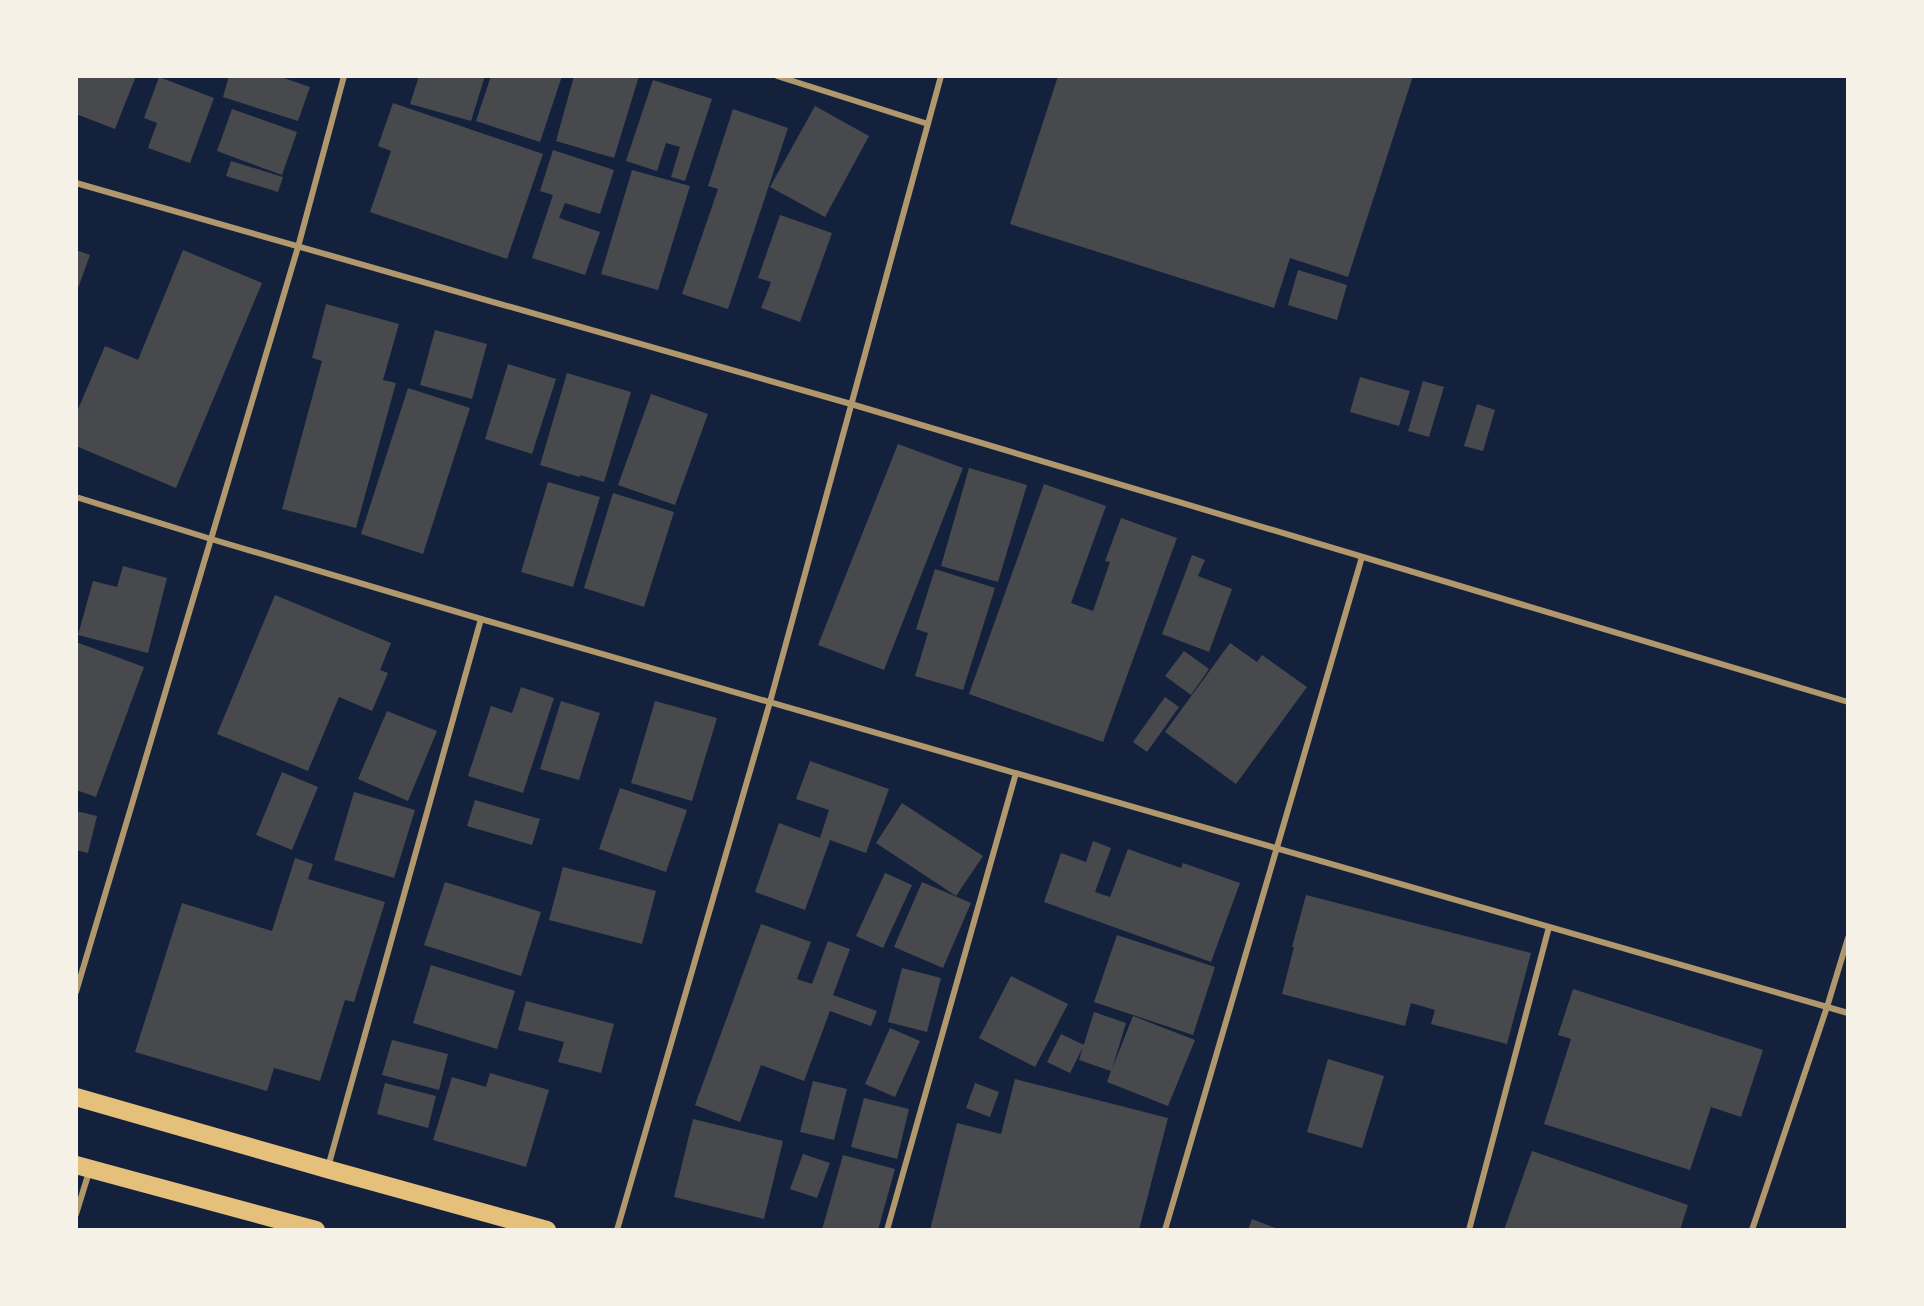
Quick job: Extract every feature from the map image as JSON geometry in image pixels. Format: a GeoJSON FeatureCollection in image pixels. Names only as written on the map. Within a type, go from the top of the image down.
{"type":"FeatureCollection","features":[{"type":"Feature","properties":{"kind":"highway"},"geometry":{"type":"LineString","coordinates":[[76,1097],[547,1230]]}},
{"type":"Feature","properties":{"kind":"highway"},"geometry":{"type":"LineString","coordinates":[[83,1167],[316,1230]]}},
{"type":"Feature","properties":{"kind":"street"},"geometry":{"type":"LineString","coordinates":[[76,992],[298,247],[344,76]]}},
{"type":"Feature","properties":{"kind":"street"},"geometry":{"type":"LineString","coordinates":[[777,76],[928,124]]}},
{"type":"Feature","properties":{"kind":"street"},"geometry":{"type":"LineString","coordinates":[[616,1230],[770,702],[941,76]]}},
{"type":"Feature","properties":{"kind":"street"},"geometry":{"type":"LineString","coordinates":[[76,183],[851,404],[1848,702]]}},
{"type":"Feature","properties":{"kind":"street"},"geometry":{"type":"LineString","coordinates":[[76,497],[211,540],[482,619],[1848,1012]]}},
{"type":"Feature","properties":{"kind":"street"},"geometry":{"type":"LineString","coordinates":[[1165,1230],[1362,557]]}},
{"type":"Feature","properties":{"kind":"street"},"geometry":{"type":"LineString","coordinates":[[327,1169],[482,619]]}},
{"type":"Feature","properties":{"kind":"street"},"geometry":{"type":"LineString","coordinates":[[887,1230],[1016,773]]}},
{"type":"Feature","properties":{"kind":"street"},"geometry":{"type":"LineString","coordinates":[[1469,1230],[1549,927]]}},
{"type":"Feature","properties":{"kind":"street"},"geometry":{"type":"LineString","coordinates":[[1752,1230],[1848,938]]}},
{"type":"Feature","properties":{"kind":"street"},"geometry":{"type":"LineString","coordinates":[[76,1214],[83,1167]]}},
{"type":"Feature","properties":{"kind":"building"},"geometry":{"type":"Polygon","coordinates":[[[76,76],[136,76],[115,129],[76,114],[76,76]]]}},
{"type":"Feature","properties":{"kind":"building"},"geometry":{"type":"Polygon","coordinates":[[[229,76],[278,76],[310,87],[298,121],[223,97],[229,76]]]}},
{"type":"Feature","properties":{"kind":"building"},"geometry":{"type":"Polygon","coordinates":[[[419,76],[485,76],[471,121],[410,104],[419,76]]]}},
{"type":"Feature","properties":{"kind":"building"},"geometry":{"type":"Polygon","coordinates":[[[491,76],[562,76],[540,142],[476,121],[491,76]]]}},
{"type":"Feature","properties":{"kind":"building"},"geometry":{"type":"Polygon","coordinates":[[[574,76],[639,76],[614,158],[556,141],[574,76]]]}},
{"type":"Feature","properties":{"kind":"building"},"geometry":{"type":"Polygon","coordinates":[[[1058,76],[1413,76],[1348,277],[1290,258],[1274,308],[1010,224],[1058,76]]]}},
{"type":"Feature","properties":{"kind":"building"},"geometry":{"type":"Polygon","coordinates":[[[159,77],[214,98],[190,163],[148,148],[157,123],[144,118],[159,77]]]}},
{"type":"Feature","properties":{"kind":"building"},"geometry":{"type":"Polygon","coordinates":[[[653,80],[712,99],[685,181],[671,177],[680,147],[666,143],[657,171],[626,161],[653,80]]]}},
{"type":"Feature","properties":{"kind":"building"},"geometry":{"type":"Polygon","coordinates":[[[393,103],[543,154],[507,259],[370,212],[391,151],[378,146],[393,103]]]}},
{"type":"Feature","properties":{"kind":"building"},"geometry":{"type":"Polygon","coordinates":[[[815,106],[869,136],[825,217],[770,187],[815,106]]]}},
{"type":"Feature","properties":{"kind":"building"},"geometry":{"type":"Polygon","coordinates":[[[232,109],[297,132],[282,175],[217,151],[232,109]]]}},
{"type":"Feature","properties":{"kind":"building"},"geometry":{"type":"Polygon","coordinates":[[[733,109],[788,128],[728,309],[682,294],[718,189],[708,186],[733,109]]]}},
{"type":"Feature","properties":{"kind":"building"},"geometry":{"type":"Polygon","coordinates":[[[553,150],[614,170],[600,214],[565,203],[559,218],[600,232],[585,275],[532,258],[553,195],[540,191],[553,150]]]}},
{"type":"Feature","properties":{"kind":"building"},"geometry":{"type":"Polygon","coordinates":[[[231,161],[283,177],[278,192],[226,176],[231,161]]]}},
{"type":"Feature","properties":{"kind":"building"},"geometry":{"type":"Polygon","coordinates":[[[632,170],[690,186],[658,290],[601,274],[632,170]]]}},
{"type":"Feature","properties":{"kind":"building"},"geometry":{"type":"Polygon","coordinates":[[[780,215],[832,233],[800,322],[761,308],[771,282],[758,278],[780,215]]]}},
{"type":"Feature","properties":{"kind":"building"},"geometry":{"type":"Polygon","coordinates":[[[76,250],[90,255],[77,291],[76,291],[76,250]]]}},
{"type":"Feature","properties":{"kind":"building"},"geometry":{"type":"Polygon","coordinates":[[[183,250],[262,283],[176,488],[76,446],[76,414],[105,346],[138,360],[183,250]]]}},
{"type":"Feature","properties":{"kind":"building"},"geometry":{"type":"Polygon","coordinates":[[[1298,270],[1347,285],[1337,320],[1288,305],[1298,270]]]}},
{"type":"Feature","properties":{"kind":"building"},"geometry":{"type":"Polygon","coordinates":[[[326,304],[399,324],[383,380],[396,383],[356,528],[282,509],[322,361],[312,358],[326,304]]]}},
{"type":"Feature","properties":{"kind":"building"},"geometry":{"type":"Polygon","coordinates":[[[435,330],[487,344],[472,399],[420,385],[435,330]]]}},
{"type":"Feature","properties":{"kind":"building"},"geometry":{"type":"Polygon","coordinates":[[[508,364],[556,379],[532,454],[485,439],[508,364]]]}},
{"type":"Feature","properties":{"kind":"building"},"geometry":{"type":"Polygon","coordinates":[[[567,373],[631,392],[604,482],[540,465],[567,373]]]}},
{"type":"Feature","properties":{"kind":"building"},"geometry":{"type":"Polygon","coordinates":[[[1360,377],[1410,391],[1399,426],[1350,412],[1360,377]]]}},
{"type":"Feature","properties":{"kind":"building"},"geometry":{"type":"Polygon","coordinates":[[[1423,381],[1444,387],[1429,437],[1408,431],[1423,381]]]}},
{"type":"Feature","properties":{"kind":"building"},"geometry":{"type":"Polygon","coordinates":[[[408,388],[470,408],[423,554],[361,534],[408,388]]]}},
{"type":"Feature","properties":{"kind":"building"},"geometry":{"type":"Polygon","coordinates":[[[651,394],[708,414],[675,505],[618,485],[651,394]]]}},
{"type":"Feature","properties":{"kind":"building"},"geometry":{"type":"Polygon","coordinates":[[[1477,404],[1495,410],[1483,451],[1464,446],[1477,404]]]}},
{"type":"Feature","properties":{"kind":"building"},"geometry":{"type":"Polygon","coordinates":[[[898,444],[963,468],[884,670],[818,645],[898,444]]]}},
{"type":"Feature","properties":{"kind":"building"},"geometry":{"type":"Polygon","coordinates":[[[969,468],[1027,485],[998,582],[941,566],[969,468]]]}},
{"type":"Feature","properties":{"kind":"building"},"geometry":{"type":"Polygon","coordinates":[[[548,482],[600,497],[573,587],[521,572],[548,482]]]}},
{"type":"Feature","properties":{"kind":"building"},"geometry":{"type":"Polygon","coordinates":[[[1044,484],[1106,506],[1071,603],[1093,611],[1110,562],[1105,561],[1121,518],[1177,538],[1103,742],[969,694],[1044,484]]]}},
{"type":"Feature","properties":{"kind":"building"},"geometry":{"type":"Polygon","coordinates":[[[613,493],[674,512],[644,607],[584,588],[613,493]]]}},
{"type":"Feature","properties":{"kind":"building"},"geometry":{"type":"Polygon","coordinates":[[[1192,555],[1205,560],[1198,576],[1232,589],[1209,652],[1162,634],[1192,555]]]}},
{"type":"Feature","properties":{"kind":"building"},"geometry":{"type":"Polygon","coordinates":[[[123,566],[167,578],[148,653],[78,635],[93,581],[117,587],[123,566]]]}},
{"type":"Feature","properties":{"kind":"building"},"geometry":{"type":"Polygon","coordinates":[[[935,569],[995,588],[963,690],[915,676],[928,633],[916,629],[935,569]]]}},
{"type":"Feature","properties":{"kind":"building"},"geometry":{"type":"Polygon","coordinates":[[[275,595],[391,643],[380,670],[388,673],[372,711],[339,697],[308,771],[217,734],[275,595]]]}},
{"type":"Feature","properties":{"kind":"building"},"geometry":{"type":"Polygon","coordinates":[[[76,642],[144,667],[96,797],[76,790],[76,642]]]}},
{"type":"Feature","properties":{"kind":"building"},"geometry":{"type":"Polygon","coordinates":[[[1230,643],[1257,662],[1262,655],[1307,687],[1236,784],[1165,732],[1230,643]]]}},
{"type":"Feature","properties":{"kind":"building"},"geometry":{"type":"Polygon","coordinates":[[[1184,651],[1209,669],[1191,695],[1165,676],[1184,651]]]}},
{"type":"Feature","properties":{"kind":"building"},"geometry":{"type":"Polygon","coordinates":[[[521,687],[554,698],[523,793],[468,776],[491,706],[512,713],[521,687]]]}},
{"type":"Feature","properties":{"kind":"building"},"geometry":{"type":"Polygon","coordinates":[[[1165,697],[1179,707],[1147,752],[1133,742],[1165,697]]]}},
{"type":"Feature","properties":{"kind":"building"},"geometry":{"type":"Polygon","coordinates":[[[561,701],[600,713],[579,780],[540,769],[561,701]]]}},
{"type":"Feature","properties":{"kind":"building"},"geometry":{"type":"Polygon","coordinates":[[[655,701],[717,718],[692,801],[631,783],[655,701]]]}},
{"type":"Feature","properties":{"kind":"building"},"geometry":{"type":"Polygon","coordinates":[[[387,711],[437,731],[408,801],[358,779],[387,711]]]}},
{"type":"Feature","properties":{"kind":"building"},"geometry":{"type":"Polygon","coordinates":[[[810,761],[889,789],[866,853],[830,840],[805,910],[755,892],[779,823],[820,838],[829,810],[796,799],[810,761]]]}},
{"type":"Feature","properties":{"kind":"building"},"geometry":{"type":"Polygon","coordinates":[[[282,772],[318,787],[292,850],[256,835],[282,772]]]}},
{"type":"Feature","properties":{"kind":"building"},"geometry":{"type":"Polygon","coordinates":[[[620,788],[687,810],[666,872],[599,849],[620,788]]]}},
{"type":"Feature","properties":{"kind":"building"},"geometry":{"type":"Polygon","coordinates":[[[354,792],[415,810],[394,878],[334,860],[354,792]]]}},
{"type":"Feature","properties":{"kind":"building"},"geometry":{"type":"Polygon","coordinates":[[[475,800],[540,819],[532,845],[467,826],[475,800]]]}},
{"type":"Feature","properties":{"kind":"building"},"geometry":{"type":"Polygon","coordinates":[[[902,803],[983,856],[956,896],[876,843],[902,803]]]}},
{"type":"Feature","properties":{"kind":"building"},"geometry":{"type":"Polygon","coordinates":[[[76,811],[97,816],[88,853],[76,850],[76,811]]]}},
{"type":"Feature","properties":{"kind":"building"},"geometry":{"type":"Polygon","coordinates":[[[1093,841],[1111,848],[1095,892],[1110,897],[1128,849],[1181,868],[1183,863],[1240,883],[1211,962],[1044,902],[1061,853],[1086,862],[1093,841]]]}},
{"type":"Feature","properties":{"kind":"building"},"geometry":{"type":"Polygon","coordinates":[[[295,858],[313,864],[308,879],[385,902],[354,1002],[345,1000],[320,1081],[274,1068],[267,1091],[135,1052],[182,903],[272,931],[295,858]]]}},
{"type":"Feature","properties":{"kind":"building"},"geometry":{"type":"Polygon","coordinates":[[[563,867],[656,891],[642,944],[549,920],[563,867]]]}},
{"type":"Feature","properties":{"kind":"building"},"geometry":{"type":"Polygon","coordinates":[[[885,873],[912,885],[883,948],[856,936],[885,873]]]}},
{"type":"Feature","properties":{"kind":"building"},"geometry":{"type":"Polygon","coordinates":[[[445,882],[541,912],[521,976],[424,945],[445,882]]]}},
{"type":"Feature","properties":{"kind":"building"},"geometry":{"type":"Polygon","coordinates":[[[922,882],[971,903],[943,968],[894,947],[922,882]]]}},
{"type":"Feature","properties":{"kind":"building"},"geometry":{"type":"Polygon","coordinates":[[[1306,895],[1531,953],[1507,1044],[1431,1024],[1435,1010],[1411,1003],[1405,1026],[1282,994],[1306,895]]]}},
{"type":"Feature","properties":{"kind":"building"},"geometry":{"type":"Polygon","coordinates":[[[761,924],[811,942],[797,979],[812,984],[828,941],[850,949],[833,995],[877,1011],[871,1026],[830,1011],[804,1081],[761,1065],[740,1122],[695,1105],[761,924]]]}},
{"type":"Feature","properties":{"kind":"building"},"geometry":{"type":"Polygon","coordinates":[[[1117,935],[1215,967],[1193,1035],[1094,1002],[1117,935]]]}},
{"type":"Feature","properties":{"kind":"building"},"geometry":{"type":"Polygon","coordinates":[[[431,965],[515,991],[497,1049],[413,1023],[431,965]]]}},
{"type":"Feature","properties":{"kind":"building"},"geometry":{"type":"Polygon","coordinates":[[[902,968],[941,978],[927,1032],[888,1022],[902,968]]]}},
{"type":"Feature","properties":{"kind":"building"},"geometry":{"type":"Polygon","coordinates":[[[1011,976],[1068,1004],[1035,1067],[979,1038],[1011,976]]]}},
{"type":"Feature","properties":{"kind":"building"},"geometry":{"type":"Polygon","coordinates":[[[1573,989],[1763,1050],[1741,1117],[1711,1107],[1690,1170],[1544,1124],[1571,1039],[1558,1035],[1573,989]]]}},
{"type":"Feature","properties":{"kind":"building"},"geometry":{"type":"Polygon","coordinates":[[[526,1001],[614,1024],[601,1073],[558,1062],[564,1042],[518,1030],[526,1001]]]}},
{"type":"Feature","properties":{"kind":"building"},"geometry":{"type":"Polygon","coordinates":[[[1094,1012],[1126,1023],[1112,1069],[1133,1016],[1195,1040],[1168,1106],[1107,1082],[1111,1071],[1079,1060],[1094,1012]]]}},
{"type":"Feature","properties":{"kind":"building"},"geometry":{"type":"Polygon","coordinates":[[[890,1028],[920,1041],[895,1097],[865,1084],[890,1028]]]}},
{"type":"Feature","properties":{"kind":"building"},"geometry":{"type":"Polygon","coordinates":[[[1061,1034],[1084,1045],[1070,1073],[1047,1062],[1061,1034]]]}},
{"type":"Feature","properties":{"kind":"building"},"geometry":{"type":"Polygon","coordinates":[[[392,1040],[448,1054],[439,1090],[382,1075],[392,1040]]]}},
{"type":"Feature","properties":{"kind":"building"},"geometry":{"type":"Polygon","coordinates":[[[1328,1059],[1384,1076],[1362,1148],[1307,1132],[1328,1059]]]}},
{"type":"Feature","properties":{"kind":"building"},"geometry":{"type":"Polygon","coordinates":[[[490,1073],[549,1090],[526,1167],[433,1140],[452,1077],[486,1087],[490,1073]]]}},
{"type":"Feature","properties":{"kind":"building"},"geometry":{"type":"Polygon","coordinates":[[[1015,1079],[1168,1118],[1139,1230],[930,1230],[957,1123],[1001,1134],[1015,1079]]]}},
{"type":"Feature","properties":{"kind":"building"},"geometry":{"type":"Polygon","coordinates":[[[813,1081],[847,1089],[834,1140],[800,1132],[813,1081]]]}},
{"type":"Feature","properties":{"kind":"building"},"geometry":{"type":"Polygon","coordinates":[[[385,1083],[436,1096],[428,1128],[377,1114],[385,1083]]]}},
{"type":"Feature","properties":{"kind":"building"},"geometry":{"type":"Polygon","coordinates":[[[975,1083],[999,1092],[990,1117],[966,1108],[975,1083]]]}},
{"type":"Feature","properties":{"kind":"building"},"geometry":{"type":"Polygon","coordinates":[[[864,1098],[909,1109],[897,1159],[851,1147],[864,1098]]]}},
{"type":"Feature","properties":{"kind":"building"},"geometry":{"type":"Polygon","coordinates":[[[693,1119],[783,1141],[764,1219],[674,1197],[693,1119]]]}},
{"type":"Feature","properties":{"kind":"building"},"geometry":{"type":"Polygon","coordinates":[[[1532,1151],[1688,1205],[1680,1230],[1504,1230],[1532,1151]]]}},
{"type":"Feature","properties":{"kind":"building"},"geometry":{"type":"Polygon","coordinates":[[[803,1154],[830,1163],[817,1198],[790,1189],[803,1154]]]}},
{"type":"Feature","properties":{"kind":"building"},"geometry":{"type":"Polygon","coordinates":[[[843,1155],[895,1169],[878,1230],[822,1230],[843,1155]]]}},
{"type":"Feature","properties":{"kind":"building"},"geometry":{"type":"Polygon","coordinates":[[[1252,1219],[1278,1229],[1278,1230],[1248,1230],[1252,1219]]]}}]}
